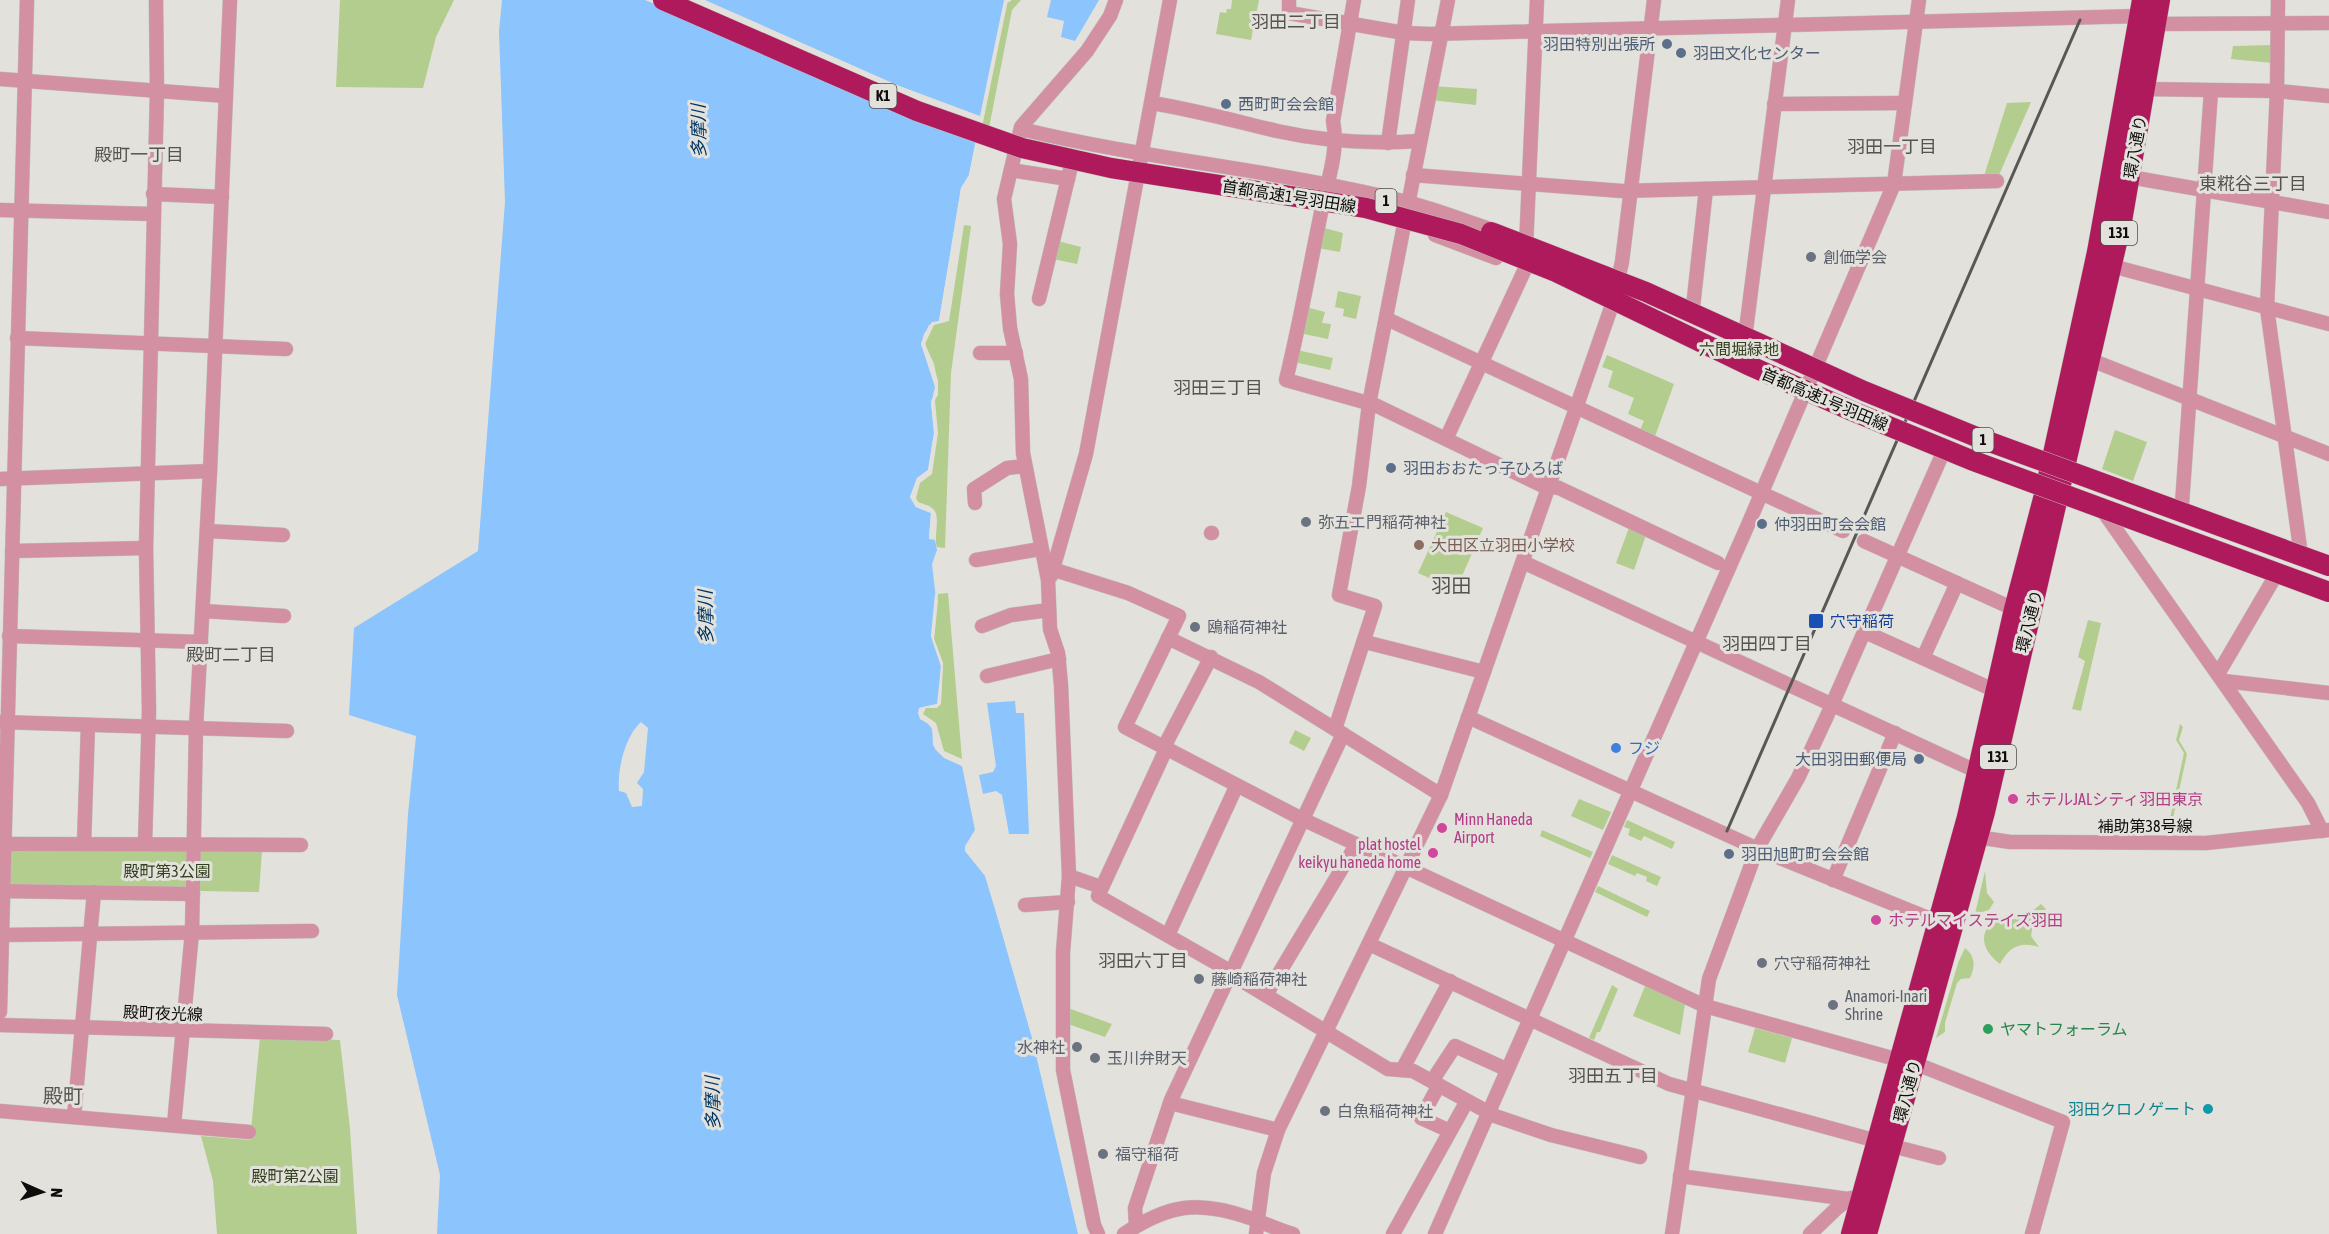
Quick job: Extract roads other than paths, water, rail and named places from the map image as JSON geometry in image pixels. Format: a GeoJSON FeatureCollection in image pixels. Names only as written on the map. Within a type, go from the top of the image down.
{"type":"FeatureCollection","features":[{"type":"Feature","properties":{"kind":"highway","name":"K1"},"geometry":{"type":"LineString","coordinates":[[663,0],[964,129],[1040,153],[1112,162]]}},
{"type":"Feature","properties":{"kind":"highway","name":"K1"},"geometry":{"type":"LineString","coordinates":[[692,0],[969,118],[1112,162]]}},
{"type":"Feature","properties":{"kind":"highway","name":"環八通り"},"geometry":{"type":"LineString","coordinates":[[1907,1062],[1938,920],[1970,836],[2055,479],[2097,252],[2146,13],[2160,0]]}},
{"type":"Feature","properties":{"kind":"highway","name":"環八通り"},"geometry":{"type":"LineString","coordinates":[[1851,1234],[1862,1198],[1884,1144],[1907,1062],[1957,912],[1978,772],[2014,609],[2091,360],[2130,177],[2145,89],[2146,13]]}},
{"type":"Feature","properties":{"kind":"highway","name":"首都高速1号羽田線"},"geometry":{"type":"LineString","coordinates":[[1112,162],[1345,193],[1419,209],[1520,242],[1646,292],[1864,391],[1979,438],[2329,566]]}},
{"type":"Feature","properties":{"kind":"highway","name":"首都高速1号羽田線"},"geometry":{"type":"LineString","coordinates":[[1112,162],[1414,219],[1516,256],[1638,310],[1748,366],[1906,433],[2329,593]]}},
{"type":"Feature","properties":{"kind":"highway"},"geometry":{"type":"LineString","coordinates":[[1646,292],[1756,351],[1976,449]]}},
{"type":"Feature","properties":{"kind":"highway"},"geometry":{"type":"LineString","coordinates":[[1638,310],[1976,449],[2290,564],[2329,574]]}},
{"type":"Feature","properties":{"kind":"highway"},"geometry":{"type":"LineString","coordinates":[[2290,564],[2329,584]]}},
{"type":"Feature","properties":{"kind":"highway","name":"環八通り"},"geometry":{"type":"LineString","coordinates":[[1862,1198],[1867,1234]]}},
{"type":"Feature","properties":{"kind":"street"},"geometry":{"type":"LineString","coordinates":[[0,1012],[4,722],[9,636],[7,478],[17,338],[27,0]]}},
{"type":"Feature","properties":{"kind":"street"},"geometry":{"type":"LineString","coordinates":[[145,844],[149,728],[146,548],[157,91],[156,0]]}},
{"type":"Feature","properties":{"kind":"street"},"geometry":{"type":"LineString","coordinates":[[174,1125],[192,932],[196,728],[210,471],[230,0]]}},
{"type":"Feature","properties":{"kind":"street"},"geometry":{"type":"LineString","coordinates":[[1051,575],[1040,549],[1025,466],[1021,424],[1022,379],[1007,294],[1010,244],[1004,199],[1021,129],[1097,37],[1116,0]]}},
{"type":"Feature","properties":{"kind":"street"},"geometry":{"type":"LineString","coordinates":[[1098,1234],[1094,1225],[1064,1081],[1063,952],[1069,876],[1059,659],[1050,629],[1048,610],[1051,575],[1086,454],[1170,0]]}},
{"type":"Feature","properties":{"kind":"street"},"geometry":{"type":"LineString","coordinates":[[1290,0],[1289,13],[1404,33],[1784,25],[2146,13],[2278,23],[2329,23]]}},
{"type":"Feature","properties":{"kind":"street"},"geometry":{"type":"LineString","coordinates":[[1354,0],[1333,121],[1336,138],[1309,283],[1286,380],[1369,404],[1548,488],[1558,488],[1718,563]]}},
{"type":"Feature","properties":{"kind":"street"},"geometry":{"type":"LineString","coordinates":[[1388,143],[1408,0]]}},
{"type":"Feature","properties":{"kind":"street"},"geometry":{"type":"LineString","coordinates":[[1136,1225],[1135,1208],[1170,1103],[1302,819],[1339,731],[1375,606],[1340,595],[1359,486],[1369,404],[1448,0]]}},
{"type":"Feature","properties":{"kind":"street"},"geometry":{"type":"LineString","coordinates":[[1446,439],[1525,269],[1537,0]]}},
{"type":"Feature","properties":{"kind":"street"},"geometry":{"type":"LineString","coordinates":[[1258,1227],[1264,1173],[1278,1130],[1441,795],[1612,305],[1620,276],[1654,0]]}},
{"type":"Feature","properties":{"kind":"street"},"geometry":{"type":"LineString","coordinates":[[1746,330],[1788,0]]}},
{"type":"Feature","properties":{"kind":"street"},"geometry":{"type":"LineString","coordinates":[[1435,1234],[1628,792],[1762,493],[1894,184],[1919,0]]}},
{"type":"Feature","properties":{"kind":"street"},"geometry":{"type":"LineString","coordinates":[[2221,677],[2290,564],[2285,436],[2267,308],[2277,91],[2278,0]]}},
{"type":"Feature","properties":{"kind":"street"},"geometry":{"type":"LineString","coordinates":[[0,79],[24,79],[226,96]]}},
{"type":"Feature","properties":{"kind":"street"},"geometry":{"type":"LineString","coordinates":[[2145,89],[2277,91],[2329,96]]}},
{"type":"Feature","properties":{"kind":"street"},"geometry":{"type":"LineString","coordinates":[[2182,504],[2206,190],[2211,90]]}},
{"type":"Feature","properties":{"kind":"street"},"geometry":{"type":"LineString","coordinates":[[1152,103],[1200,111],[1278,131],[1388,143],[1419,141]]}},
{"type":"Feature","properties":{"kind":"street"},"geometry":{"type":"LineString","coordinates":[[1774,104],[1905,103]]}},
{"type":"Feature","properties":{"kind":"street"},"geometry":{"type":"LineString","coordinates":[[1021,129],[1142,155],[1245,170],[1408,202],[1526,241],[1620,276],[1746,330],[1898,400]]}},
{"type":"Feature","properties":{"kind":"street"},"geometry":{"type":"LineString","coordinates":[[1013,155],[1069,173]]}},
{"type":"Feature","properties":{"kind":"street"},"geometry":{"type":"LineString","coordinates":[[1011,170],[1138,179],[1322,208],[1404,224],[1525,269],[1612,305],[1729,366],[1942,455],[2182,504],[2290,564],[2329,593]]}},
{"type":"Feature","properties":{"kind":"street"},"geometry":{"type":"LineString","coordinates":[[1039,299],[1069,173]]}},
{"type":"Feature","properties":{"kind":"street"},"geometry":{"type":"LineString","coordinates":[[1413,175],[1631,191],[1997,181]]}},
{"type":"Feature","properties":{"kind":"street"},"geometry":{"type":"LineString","coordinates":[[2130,177],[2329,212]]}},
{"type":"Feature","properties":{"kind":"street"},"geometry":{"type":"LineString","coordinates":[[1693,307],[1706,189]]}},
{"type":"Feature","properties":{"kind":"street"},"geometry":{"type":"LineString","coordinates":[[153,194],[222,197]]}},
{"type":"Feature","properties":{"kind":"street"},"geometry":{"type":"LineString","coordinates":[[0,210],[153,214]]}},
{"type":"Feature","properties":{"kind":"street"},"geometry":{"type":"LineString","coordinates":[[2112,266],[2329,324]]}},
{"type":"Feature","properties":{"kind":"street"},"geometry":{"type":"LineString","coordinates":[[1387,320],[1843,531]]}},
{"type":"Feature","properties":{"kind":"street"},"geometry":{"type":"LineString","coordinates":[[17,338],[286,349]]}},
{"type":"Feature","properties":{"kind":"street"},"geometry":{"type":"LineString","coordinates":[[980,353],[1016,354]]}},
{"type":"Feature","properties":{"kind":"street"},"geometry":{"type":"LineString","coordinates":[[2091,360],[2329,454]]}},
{"type":"Feature","properties":{"kind":"street"},"geometry":{"type":"LineString","coordinates":[[1920,411],[2055,479],[2105,514],[2221,677],[2325,831]]}},
{"type":"Feature","properties":{"kind":"street"},"geometry":{"type":"LineString","coordinates":[[1672,1234],[1709,979],[1757,849],[1798,778],[1942,455]]}},
{"type":"Feature","properties":{"kind":"street"},"geometry":{"type":"LineString","coordinates":[[975,503],[974,489],[1007,468],[1025,466]]}},
{"type":"Feature","properties":{"kind":"street"},"geometry":{"type":"LineString","coordinates":[[7,478],[210,471]]}},
{"type":"Feature","properties":{"kind":"street"},"geometry":{"type":"LineString","coordinates":[[2105,514],[2290,564],[2329,559]]}},
{"type":"Feature","properties":{"kind":"street"},"geometry":{"type":"LineString","coordinates":[[207,531],[283,535]]}},
{"type":"Feature","properties":{"kind":"street"},"geometry":{"type":"LineString","coordinates":[[1864,541],[2014,609]]}},
{"type":"Feature","properties":{"kind":"street"},"geometry":{"type":"LineString","coordinates":[[8,559],[146,548]]}},
{"type":"Feature","properties":{"kind":"street"},"geometry":{"type":"LineString","coordinates":[[976,560],[1040,549]]}},
{"type":"Feature","properties":{"kind":"street"},"geometry":{"type":"LineString","coordinates":[[1523,562],[1978,772]]}},
{"type":"Feature","properties":{"kind":"street"},"geometry":{"type":"LineString","coordinates":[[1051,575],[1128,593],[1179,616],[1125,727],[1166,746],[1236,787],[1563,942],[1705,1006],[1907,1062],[2063,1122],[2032,1234]]}},
{"type":"Feature","properties":{"kind":"street"},"geometry":{"type":"LineString","coordinates":[[1923,658],[1957,583]]}},
{"type":"Feature","properties":{"kind":"street"},"geometry":{"type":"LineString","coordinates":[[982,626],[1011,615],[1048,610]]}},
{"type":"Feature","properties":{"kind":"street"},"geometry":{"type":"LineString","coordinates":[[203,611],[284,616]]}},
{"type":"Feature","properties":{"kind":"street"},"geometry":{"type":"LineString","coordinates":[[1865,632],[1996,692]]}},
{"type":"Feature","properties":{"kind":"street"},"geometry":{"type":"LineString","coordinates":[[9,636],[201,642]]}},
{"type":"Feature","properties":{"kind":"street"},"geometry":{"type":"LineString","coordinates":[[1168,638],[1211,657],[1339,731],[1441,795]]}},
{"type":"Feature","properties":{"kind":"street"},"geometry":{"type":"LineString","coordinates":[[1365,642],[1484,672]]}},
{"type":"Feature","properties":{"kind":"street"},"geometry":{"type":"LineString","coordinates":[[1211,657],[1166,746],[1098,896],[1168,935],[1388,1069],[1413,1071],[1487,1113],[1551,1135],[1640,1157]]}},
{"type":"Feature","properties":{"kind":"street"},"geometry":{"type":"LineString","coordinates":[[987,676],[1059,659]]}},
{"type":"Feature","properties":{"kind":"street"},"geometry":{"type":"LineString","coordinates":[[2221,677],[2329,693]]}},
{"type":"Feature","properties":{"kind":"street"},"geometry":{"type":"LineString","coordinates":[[1468,717],[1628,792],[1833,880],[1938,920],[1950,920],[1957,912]]}},
{"type":"Feature","properties":{"kind":"street"},"geometry":{"type":"LineString","coordinates":[[4,722],[149,728],[287,730]]}},
{"type":"Feature","properties":{"kind":"street"},"geometry":{"type":"LineString","coordinates":[[84,844],[88,724]]}},
{"type":"Feature","properties":{"kind":"street"},"geometry":{"type":"LineString","coordinates":[[1833,880],[1895,733]]}},
{"type":"Feature","properties":{"kind":"street"},"geometry":{"type":"LineString","coordinates":[[1168,935],[1236,787]]}},
{"type":"Feature","properties":{"kind":"street","name":"補助第38号線"},"geometry":{"type":"LineString","coordinates":[[1970,836],[2010,842],[2206,843],[2325,831]]}},
{"type":"Feature","properties":{"kind":"street"},"geometry":{"type":"LineString","coordinates":[[2,844],[301,845]]}},
{"type":"Feature","properties":{"kind":"street"},"geometry":{"type":"LineString","coordinates":[[1266,995],[1356,844]]}},
{"type":"Feature","properties":{"kind":"street"},"geometry":{"type":"LineString","coordinates":[[1069,876],[1101,887]]}},
{"type":"Feature","properties":{"kind":"street"},"geometry":{"type":"LineString","coordinates":[[2,891],[193,894]]}},
{"type":"Feature","properties":{"kind":"street"},"geometry":{"type":"LineString","coordinates":[[74,1117],[84,1027],[93,892]]}},
{"type":"Feature","properties":{"kind":"street"},"geometry":{"type":"LineString","coordinates":[[1026,905],[1068,902]]}},
{"type":"Feature","properties":{"kind":"street"},"geometry":{"type":"LineString","coordinates":[[1,935],[312,932]]}},
{"type":"Feature","properties":{"kind":"street"},"geometry":{"type":"LineString","coordinates":[[1369,944],[1669,1084],[1939,1158]]}},
{"type":"Feature","properties":{"kind":"street"},"geometry":{"type":"LineString","coordinates":[[1402,1070],[1450,981]]}},
{"type":"Feature","properties":{"kind":"street","name":"殿町夜光線"},"geometry":{"type":"LineString","coordinates":[[0,1025],[326,1034]]}},
{"type":"Feature","properties":{"kind":"street"},"geometry":{"type":"LineString","coordinates":[[1450,1131],[1421,1118],[1455,1046],[1506,1069]]}},
{"type":"Feature","properties":{"kind":"street"},"geometry":{"type":"LineString","coordinates":[[1393,1234],[1467,1101]]}},
{"type":"Feature","properties":{"kind":"street"},"geometry":{"type":"LineString","coordinates":[[1170,1103],[1278,1130]]}},
{"type":"Feature","properties":{"kind":"street"},"geometry":{"type":"LineString","coordinates":[[0,1111],[249,1132]]}},
{"type":"Feature","properties":{"kind":"street"},"geometry":{"type":"LineString","coordinates":[[1680,1176],[1862,1198]]}},
{"type":"Feature","properties":{"kind":"street"},"geometry":{"type":"LineString","coordinates":[[1810,1234],[1862,1198]]}},
{"type":"Feature","properties":{"kind":"street"},"geometry":{"type":"LineString","coordinates":[[1124,1234],[1160,1213],[1190,1206],[1229,1212],[1258,1227],[1293,1234]]}},
{"type":"Feature","properties":{"kind":"water","name":"多摩川"},"geometry":{"type":"Polygon","coordinates":[[[502,0],[1005,0],[969,175],[961,188],[939,321],[932,322],[921,344],[935,387],[931,404],[934,433],[928,470],[917,478],[910,497],[916,507],[931,513],[929,537],[935,540],[937,550],[932,564],[936,599],[931,636],[941,666],[937,704],[919,708],[920,719],[933,731],[935,749],[944,758],[962,766],[975,830],[965,846],[965,851],[985,876],[997,916],[1032,1038],[1078,1234],[437,1234],[440,1175],[397,995],[408,814],[416,736],[349,715],[354,628],[478,551],[505,202],[499,31],[502,0]],[[641,722],[635,728],[626,744],[619,773],[619,791],[626,793],[632,807],[642,806],[643,789],[637,783],[644,772],[648,728],[641,722]]]}},
{"type":"Feature","properties":{"kind":"water"},"geometry":{"type":"Polygon","coordinates":[[[1051,0],[1099,0],[1075,41],[1061,37],[1064,21],[1047,17],[1051,0]]]}},
{"type":"Feature","properties":{"kind":"water"},"geometry":{"type":"Polygon","coordinates":[[[1015,701],[1016,713],[1024,713],[1029,834],[1009,834],[1002,795],[996,791],[983,794],[979,775],[993,772],[996,766],[987,703],[1015,701]]]}},
{"type":"Feature","properties":{"kind":"railway"},"geometry":{"type":"LineString","coordinates":[[1727,831],[2080,20]]}},
{"type":"Feature","properties":{"kind":"place","name":"羽田特別出張所"},"geometry":{"type":"Point","coordinates":[1667,44]}},
{"type":"Feature","properties":{"kind":"place","name":"羽田文化センター"},"geometry":{"type":"Point","coordinates":[1681,53]}},
{"type":"Feature","properties":{"kind":"place","name":"西町町会会館"},"geometry":{"type":"Point","coordinates":[1226,104]}},
{"type":"Feature","properties":{"kind":"place","name":"創価学会"},"geometry":{"type":"Point","coordinates":[1811,257]}},
{"type":"Feature","properties":{"kind":"place","name":"羽田おおたっ子ひろば"},"geometry":{"type":"Point","coordinates":[1391,468]}},
{"type":"Feature","properties":{"kind":"place","name":"弥五エ門稲荷神社"},"geometry":{"type":"Point","coordinates":[1306,522]}},
{"type":"Feature","properties":{"kind":"place","name":"仲羽田町会会館"},"geometry":{"type":"Point","coordinates":[1762,524]}},
{"type":"Feature","properties":{"kind":"place","name":"大田区立羽田小学校"},"geometry":{"type":"Point","coordinates":[1419,545]}},
{"type":"Feature","properties":{"kind":"place","name":"穴守稲荷"},"geometry":{"type":"Point","coordinates":[1816,621]}},
{"type":"Feature","properties":{"kind":"place","name":"鴎稲荷神社"},"geometry":{"type":"Point","coordinates":[1195,627]}},
{"type":"Feature","properties":{"kind":"place","name":"フジ"},"geometry":{"type":"Point","coordinates":[1616,748]}},
{"type":"Feature","properties":{"kind":"place","name":"大田羽田郵便局"},"geometry":{"type":"Point","coordinates":[1919,759]}},
{"type":"Feature","properties":{"kind":"place","name":"ホテルJALシティ羽田東京"},"geometry":{"type":"Point","coordinates":[2013,799]}},
{"type":"Feature","properties":{"kind":"place","name":"Minn Haneda Airport"},"geometry":{"type":"Point","coordinates":[1442,828]}},
{"type":"Feature","properties":{"kind":"place","name":"plat hostel keikyu haneda home"},"geometry":{"type":"Point","coordinates":[1433,853]}},
{"type":"Feature","properties":{"kind":"place","name":"羽田旭町町会会館"},"geometry":{"type":"Point","coordinates":[1729,854]}},
{"type":"Feature","properties":{"kind":"place","name":"ホテルマイステイズ羽田"},"geometry":{"type":"Point","coordinates":[1876,920]}},
{"type":"Feature","properties":{"kind":"place","name":"穴守稲荷神社"},"geometry":{"type":"Point","coordinates":[1762,963]}},
{"type":"Feature","properties":{"kind":"place","name":"藤崎稲荷神社"},"geometry":{"type":"Point","coordinates":[1199,979]}},
{"type":"Feature","properties":{"kind":"place","name":"Anamori-Inari Shrine"},"geometry":{"type":"Point","coordinates":[1833,1005]}},
{"type":"Feature","properties":{"kind":"place","name":"ヤマトフォーラム"},"geometry":{"type":"Point","coordinates":[1988,1029]}},
{"type":"Feature","properties":{"kind":"place","name":"水神社"},"geometry":{"type":"Point","coordinates":[1077,1047]}},
{"type":"Feature","properties":{"kind":"place","name":"玉川弁財天"},"geometry":{"type":"Point","coordinates":[1095,1058]}},
{"type":"Feature","properties":{"kind":"place","name":"羽田クロノゲート"},"geometry":{"type":"Point","coordinates":[2208,1109]}},
{"type":"Feature","properties":{"kind":"place","name":"白魚稲荷神社"},"geometry":{"type":"Point","coordinates":[1325,1111]}},
{"type":"Feature","properties":{"kind":"place","name":"福守稲荷"},"geometry":{"type":"Point","coordinates":[1103,1154]}},
{"type":"Feature","properties":{"kind":"district","name":"羽田二丁目"},"geometry":{"type":"Point","coordinates":[1296,22]}},
{"type":"Feature","properties":{"kind":"district","name":"羽田一丁目"},"geometry":{"type":"Point","coordinates":[1892,147]}},
{"type":"Feature","properties":{"kind":"district","name":"殿町一丁目"},"geometry":{"type":"Point","coordinates":[139,155]}},
{"type":"Feature","properties":{"kind":"district","name":"東糀谷三丁目"},"geometry":{"type":"Point","coordinates":[2253,184]}},
{"type":"Feature","properties":{"kind":"district","name":"羽田三丁目"},"geometry":{"type":"Point","coordinates":[1218,388]}},
{"type":"Feature","properties":{"kind":"district","name":"羽田"},"geometry":{"type":"Point","coordinates":[1451,586]}},
{"type":"Feature","properties":{"kind":"district","name":"羽田四丁目"},"geometry":{"type":"Point","coordinates":[1767,644]}},
{"type":"Feature","properties":{"kind":"district","name":"殿町二丁目"},"geometry":{"type":"Point","coordinates":[231,655]}},
{"type":"Feature","properties":{"kind":"district","name":"羽田六丁目"},"geometry":{"type":"Point","coordinates":[1143,961]}},
{"type":"Feature","properties":{"kind":"district","name":"羽田五丁目"},"geometry":{"type":"Point","coordinates":[1613,1076]}},
{"type":"Feature","properties":{"kind":"district","name":"殿町"},"geometry":{"type":"Point","coordinates":[63,1096]}},
{"type":"Feature","properties":{"kind":"park label","name":"六間堀緑地"},"geometry":{"type":"Point","coordinates":[1739,349]}},
{"type":"Feature","properties":{"kind":"park label","name":"殿町第3公園"},"geometry":{"type":"Point","coordinates":[167,871]}},
{"type":"Feature","properties":{"kind":"park label","name":"殿町第2公園"},"geometry":{"type":"Point","coordinates":[295,1176]}}]}
